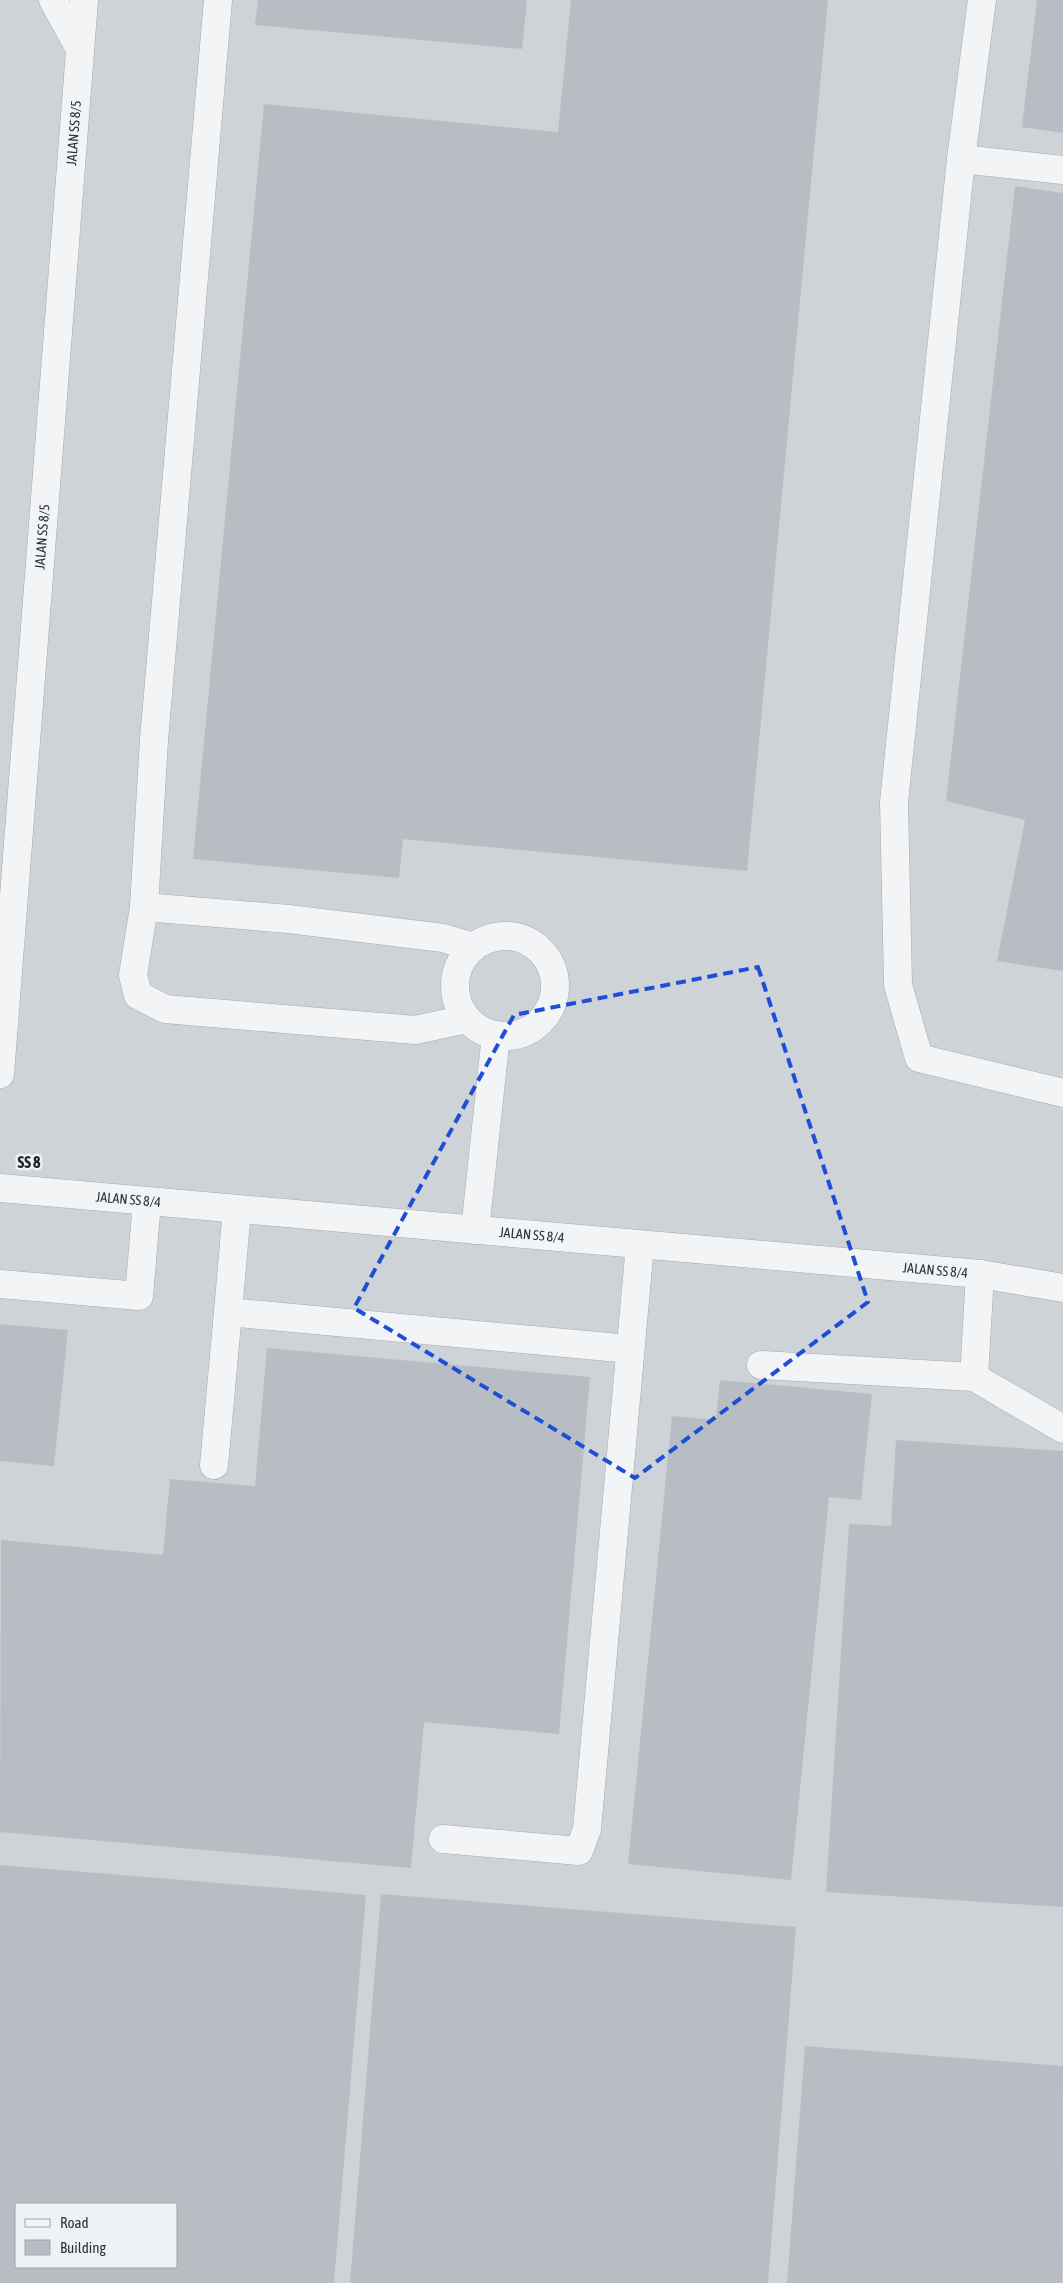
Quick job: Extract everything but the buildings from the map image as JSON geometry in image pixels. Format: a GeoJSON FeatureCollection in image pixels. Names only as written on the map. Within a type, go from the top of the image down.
{"type":"FeatureCollection","features":[{"type":"Feature","properties":{"kind":"street"},"geometry":{"type":"LineString","coordinates":[[53,0],[80,49]]}},
{"type":"Feature","properties":{"kind":"street","name":"JALAN SS 8/5"},"geometry":{"type":"LineString","coordinates":[[0,1074],[84,0]]}},
{"type":"Feature","properties":{"kind":"street"},"geometry":{"type":"LineString","coordinates":[[218,0],[154,740],[144,907],[133,975],[138,995],[165,1009],[415,1030],[467,1019]]}},
{"type":"Feature","properties":{"kind":"street"},"geometry":{"type":"LineString","coordinates":[[982,0],[961,159],[894,802],[898,985],[919,1058],[1063,1093]]}},
{"type":"Feature","properties":{"kind":"street"},"geometry":{"type":"LineString","coordinates":[[961,159],[1063,170]]}},
{"type":"Feature","properties":{"kind":"street"},"geometry":{"type":"LineString","coordinates":[[144,907],[308,921],[443,938],[473,947]]}},
{"type":"Feature","properties":{"kind":"street"},"geometry":{"type":"LineString","coordinates":[[511,936],[530,942],[546,955],[554,973],[555,993],[548,1012],[535,1027],[516,1035],[496,1035],[478,1028],[467,1019],[457,1002],[455,981],[460,962],[473,947],[491,937],[511,936]]}},
{"type":"Feature","properties":{"kind":"street"},"geometry":{"type":"LineString","coordinates":[[475,1230],[496,1035]]}},
{"type":"Feature","properties":{"kind":"street","name":"JALAN SS 8/4"},"geometry":{"type":"LineString","coordinates":[[0,1188],[980,1274],[1063,1288]]}},
{"type":"Feature","properties":{"kind":"street"},"geometry":{"type":"LineString","coordinates":[[0,1284],[139,1296],[147,1202]]}},
{"type":"Feature","properties":{"kind":"street"},"geometry":{"type":"LineString","coordinates":[[214,1465],[237,1209]]}},
{"type":"Feature","properties":{"kind":"street"},"geometry":{"type":"LineString","coordinates":[[443,1839],[579,1851],[586,1829],[640,1245]]}},
{"type":"Feature","properties":{"kind":"street"},"geometry":{"type":"LineString","coordinates":[[974,1376],[980,1274]]}},
{"type":"Feature","properties":{"kind":"street"},"geometry":{"type":"LineString","coordinates":[[228,1312],[630,1349]]}},
{"type":"Feature","properties":{"kind":"street"},"geometry":{"type":"LineString","coordinates":[[762,1365],[974,1376],[1063,1429]]}},
{"type":"Feature","properties":{"kind":"highlighted area"},"geometry":{"type":"Polygon","coordinates":[[[758,967],[868,1302],[635,1478],[354,1308],[514,1015],[758,967]]]}},
{"type":"Feature","properties":{"kind":"shaded area"},"geometry":{"type":"Polygon","coordinates":[[[0,0],[1063,0],[1063,2283],[0,2283],[0,0]]]}},
{"type":"Feature","properties":{"kind":"district","name":"SS 8"},"geometry":{"type":"Point","coordinates":[29,1162]}}]}
